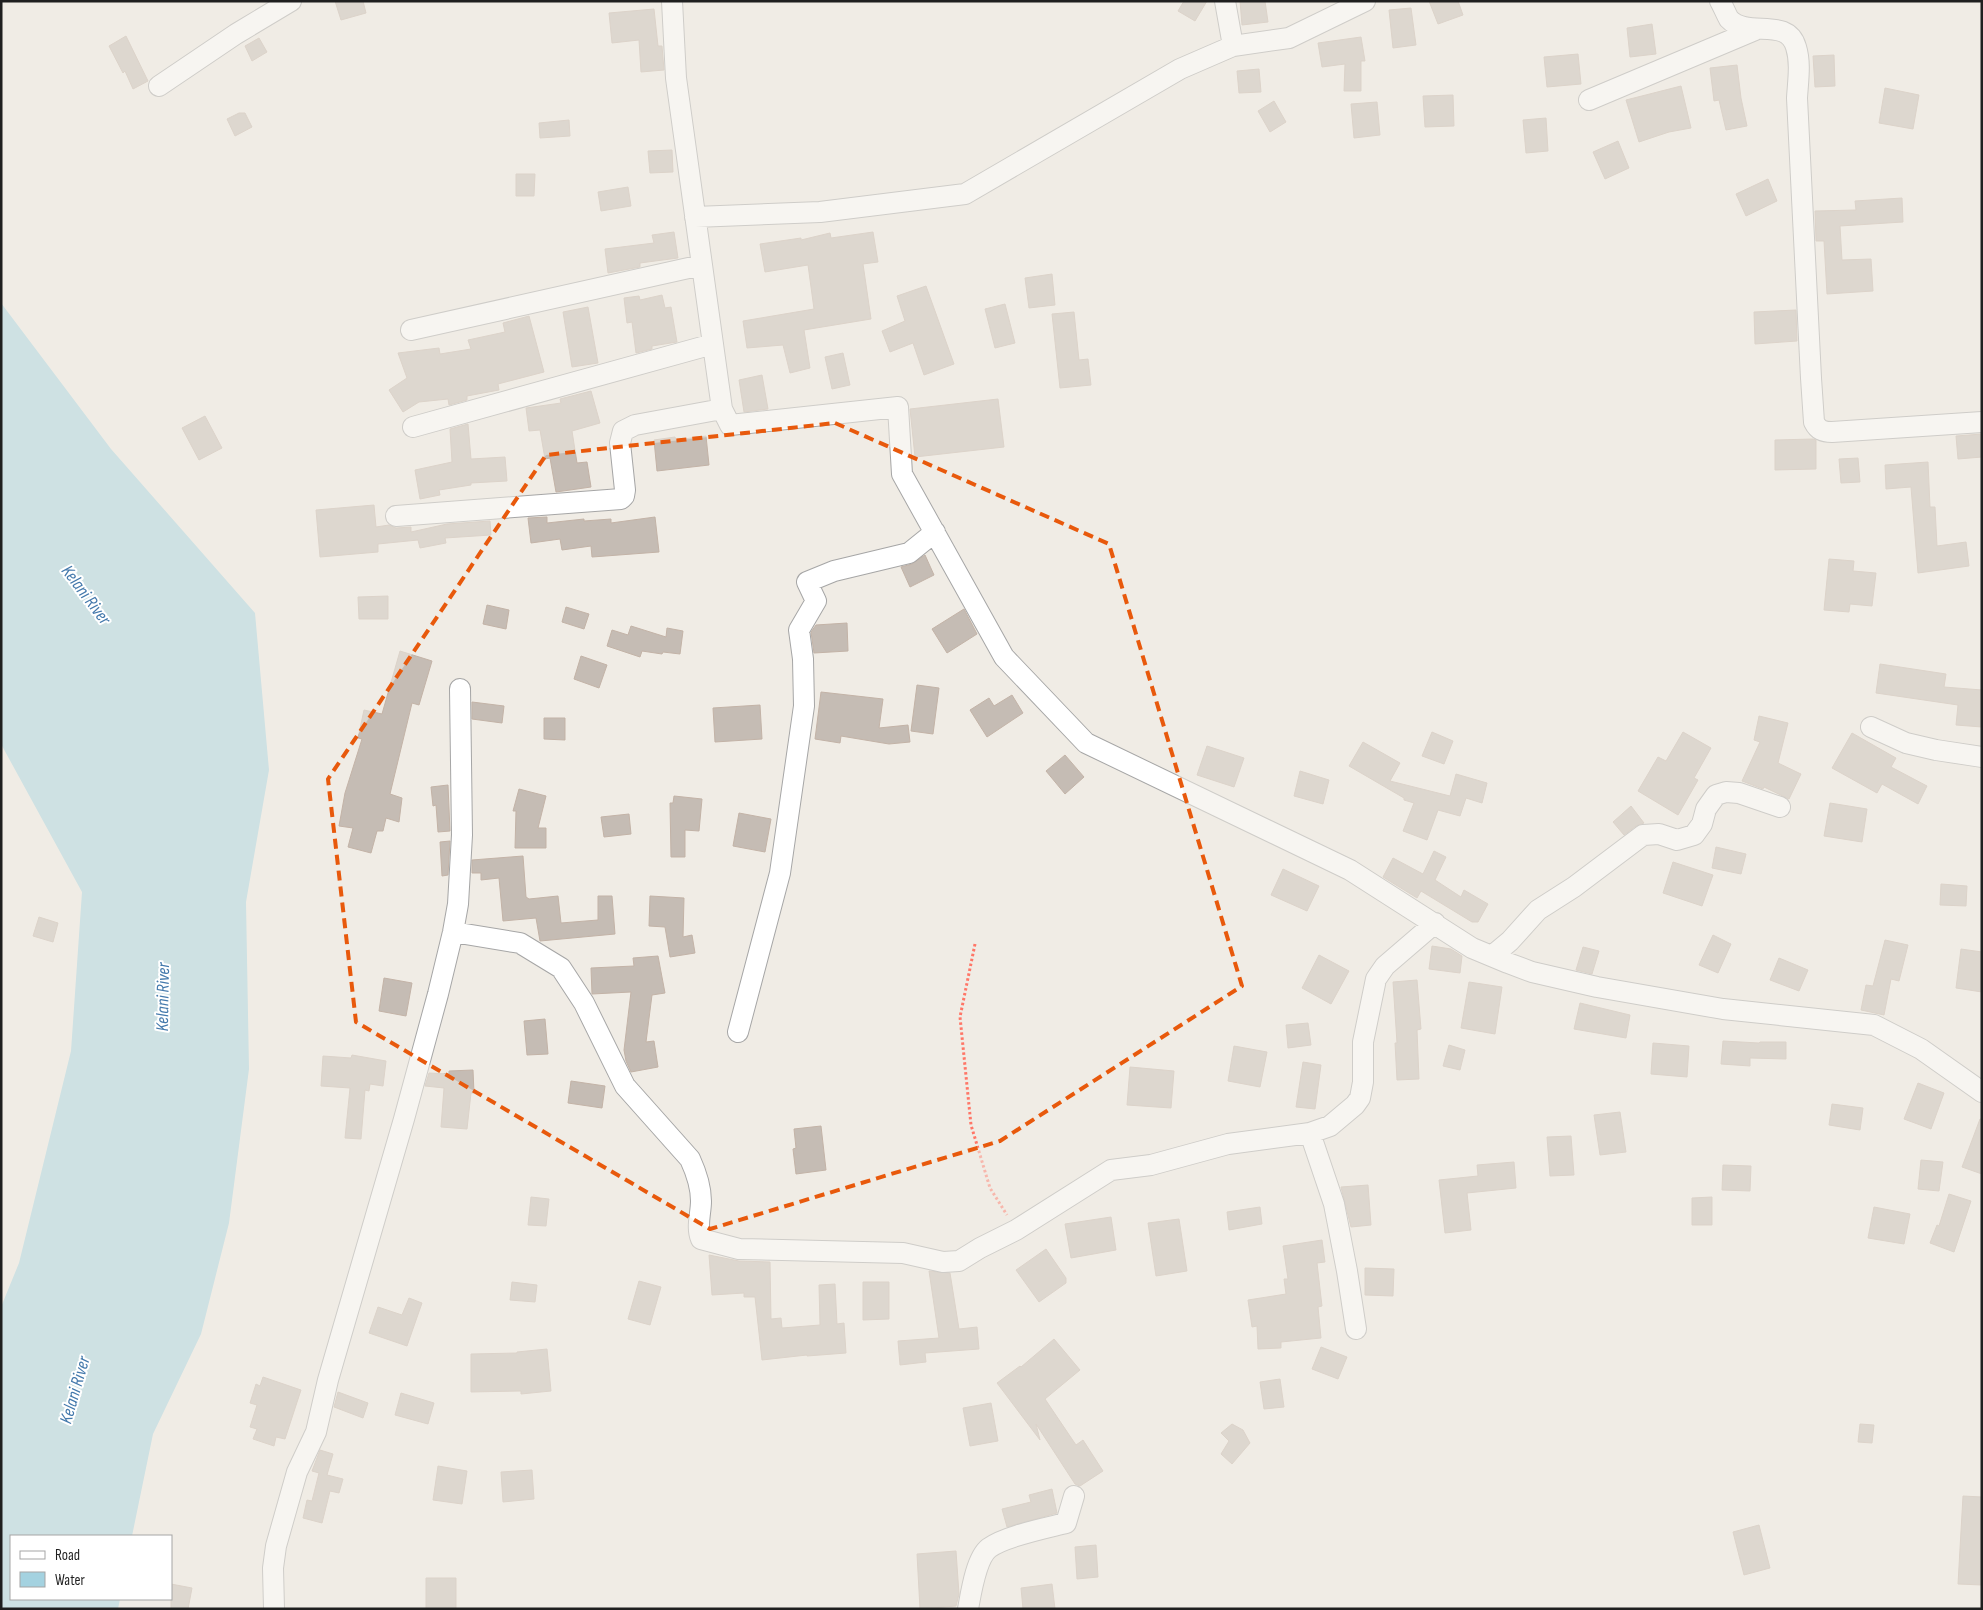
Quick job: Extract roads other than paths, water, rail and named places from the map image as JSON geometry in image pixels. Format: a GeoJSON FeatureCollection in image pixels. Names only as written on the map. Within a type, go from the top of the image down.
{"type":"FeatureCollection","features":[{"type":"Feature","properties":{"kind":"street"},"geometry":{"type":"LineString","coordinates":[[159,86],[236,34],[291,1]]}},
{"type":"Feature","properties":{"kind":"street"},"geometry":{"type":"LineString","coordinates":[[672,1],[676,78],[722,409],[730,425],[898,407],[902,474],[1004,657],[1086,743],[1350,870],[1436,923],[1472,948],[1532,972],[1722,1009],[1874,1025],[1921,1049],[1982,1092]]}},
{"type":"Feature","properties":{"kind":"street"},"geometry":{"type":"LineString","coordinates":[[1225,1],[1234,46]]}},
{"type":"Feature","properties":{"kind":"street"},"geometry":{"type":"LineString","coordinates":[[695,216],[820,212],[965,194],[1180,69],[1234,46],[1289,38],[1365,1]]}},
{"type":"Feature","properties":{"kind":"street"},"geometry":{"type":"LineString","coordinates":[[1720,1],[1729,18],[1742,27],[1756,30]]}},
{"type":"Feature","properties":{"kind":"street"},"geometry":{"type":"LineString","coordinates":[[1589,100],[1756,30],[1772,28],[1789,34],[1796,46],[1799,61],[1797,98],[1814,422],[1817,428],[1824,432],[1982,422]]}},
{"type":"Feature","properties":{"kind":"street"},"geometry":{"type":"LineString","coordinates":[[411,330],[702,264]]}},
{"type":"Feature","properties":{"kind":"street"},"geometry":{"type":"LineString","coordinates":[[413,426],[713,344]]}},
{"type":"Feature","properties":{"kind":"street"},"geometry":{"type":"LineString","coordinates":[[396,516],[621,499],[624,496],[625,490],[620,443],[623,431],[635,425],[722,409]]}},
{"type":"Feature","properties":{"kind":"street"},"geometry":{"type":"LineString","coordinates":[[738,1032],[780,873],[804,706],[803,659],[799,630],[816,601],[807,582],[834,571],[910,553],[935,532]]}},
{"type":"Feature","properties":{"kind":"street"},"geometry":{"type":"LineString","coordinates":[[274,1609],[273,1568],[276,1546],[297,1472],[316,1432],[328,1380],[406,1110],[453,932],[458,904],[462,826],[460,689]]}},
{"type":"Feature","properties":{"kind":"street"},"geometry":{"type":"LineString","coordinates":[[1871,727],[1906,743],[1982,757]]}},
{"type":"Feature","properties":{"kind":"street"},"geometry":{"type":"LineString","coordinates":[[1492,956],[1510,941],[1538,910],[1574,887],[1643,835],[1659,834],[1677,840],[1694,835],[1702,824],[1706,809],[1716,795],[1726,792],[1739,793],[1780,807]]}},
{"type":"Feature","properties":{"kind":"street"},"geometry":{"type":"LineString","coordinates":[[453,932],[520,943],[561,968],[584,1003],[625,1086],[690,1159],[696,1174],[701,1199],[698,1231],[701,1239],[739,1249],[903,1253],[944,1262],[959,1261],[1016,1230],[1111,1170],[1151,1165],[1228,1144],[1310,1133],[1330,1126],[1360,1098],[1364,1082],[1363,1042],[1376,979],[1385,966],[1436,923]]}},
{"type":"Feature","properties":{"kind":"street"},"geometry":{"type":"LineString","coordinates":[[1310,1133],[1334,1204],[1356,1329]]}},
{"type":"Feature","properties":{"kind":"street"},"geometry":{"type":"LineString","coordinates":[[968,1609],[974,1573],[988,1548],[1017,1536],[1066,1523],[1074,1496]]}},
{"type":"Feature","properties":{"kind":"water","name":"Kelani River"},"geometry":{"type":"Polygon","coordinates":[[[1,303],[111,449],[255,613],[269,770],[246,902],[249,1069],[229,1223],[201,1334],[153,1434],[132,1535],[10,1535],[10,1600],[120,1600],[118,1609],[1,1609],[1,1307],[19,1263],[71,1051],[82,892],[1,744],[1,303]]]}}]}
